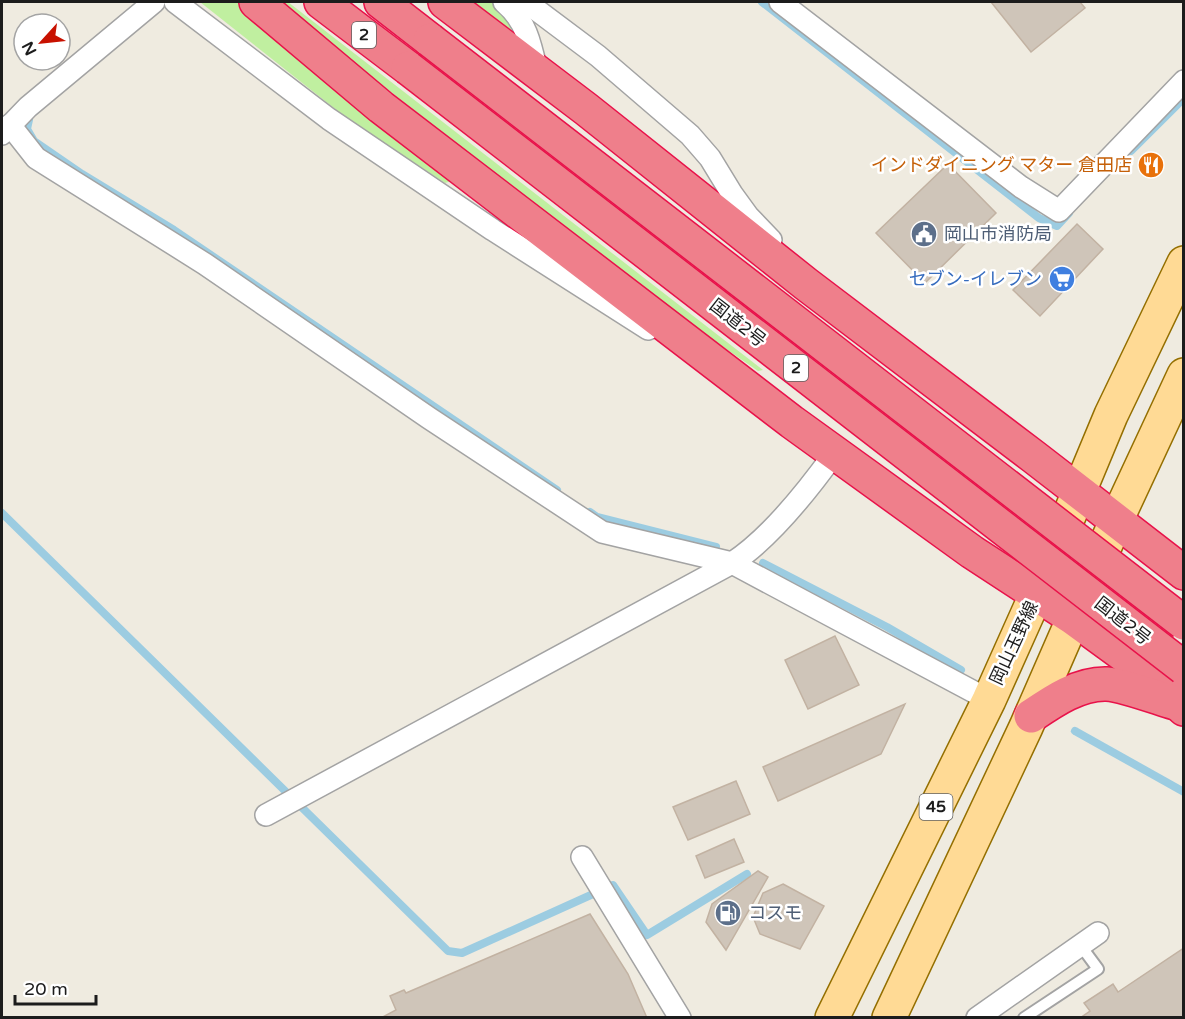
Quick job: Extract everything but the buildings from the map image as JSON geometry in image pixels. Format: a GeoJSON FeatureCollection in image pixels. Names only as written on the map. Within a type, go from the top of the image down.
{"type":"FeatureCollection","features":[{"type":"Feature","properties":{"kind":"highway"},"geometry":{"type":"LineString","coordinates":[[256,2],[381,107],[792,422],[972,552],[1073,618],[1147,672],[1180,706]]}},
{"type":"Feature","properties":{"kind":"highway","name":"国道2号"},"geometry":{"type":"LineString","coordinates":[[321,2],[1184,668]]}},
{"type":"Feature","properties":{"kind":"highway","name":"国道2号"},"geometry":{"type":"LineString","coordinates":[[381,2],[1184,623]]}},
{"type":"Feature","properties":{"kind":"highway"},"geometry":{"type":"LineString","coordinates":[[445,2],[806,284],[1184,573]]}},
{"type":"Feature","properties":{"kind":"highway"},"geometry":{"type":"LineString","coordinates":[[1031,716],[1058,698],[1083,687],[1108,684],[1180,706]]}},
{"type":"Feature","properties":{"kind":"main road","name":"岡山玉野線"},"geometry":{"type":"LineString","coordinates":[[832,1017],[989,700],[1036,595],[1111,415],[1184,263]]}},
{"type":"Feature","properties":{"kind":"main road","name":"45"},"geometry":{"type":"LineString","coordinates":[[888,1017],[1031,716],[1116,521],[1184,375]]}},
{"type":"Feature","properties":{"kind":"street"},"geometry":{"type":"LineString","coordinates":[[154,2],[28,107],[6,130],[36,158],[206,264],[429,418],[602,532],[732,563],[989,700]]}},
{"type":"Feature","properties":{"kind":"street"},"geometry":{"type":"LineString","coordinates":[[175,2],[329,119],[493,230],[792,422]]}},
{"type":"Feature","properties":{"kind":"street"},"geometry":{"type":"LineString","coordinates":[[504,2],[513,9],[525,27],[537,72]]}},
{"type":"Feature","properties":{"kind":"street"},"geometry":{"type":"LineString","coordinates":[[526,2],[598,56],[690,135],[710,158],[748,216],[772,241],[806,284]]}},
{"type":"Feature","properties":{"kind":"street"},"geometry":{"type":"LineString","coordinates":[[780,2],[1021,187],[1059,211],[1184,81]]}},
{"type":"Feature","properties":{"kind":"street"},"geometry":{"type":"LineString","coordinates":[[266,815],[732,563],[748,552],[811,486],[834,454]]}},
{"type":"Feature","properties":{"kind":"street"},"geometry":{"type":"LineString","coordinates":[[582,856],[680,1017]]}},
{"type":"Feature","properties":{"kind":"street"},"geometry":{"type":"LineString","coordinates":[[977,1017],[1098,933]]}},
{"type":"Feature","properties":{"kind":"lane"},"geometry":{"type":"LineString","coordinates":[[1024,1017],[1098,969],[1081,946]]}},
{"type":"Feature","properties":{"kind":"green space"},"geometry":{"type":"Polygon","coordinates":[[[200,2],[237,2],[452,181],[445,183],[349,120],[200,2]]]}},
{"type":"Feature","properties":{"kind":"green space"},"geometry":{"type":"Polygon","coordinates":[[[277,2],[288,2],[763,370],[758,371],[647,294],[277,2]]]}},
{"type":"Feature","properties":{"kind":"green space"},"geometry":{"type":"Polygon","coordinates":[[[470,2],[495,2],[514,24],[509,31],[470,2]]]}},
{"type":"Feature","properties":{"kind":"waterway"},"geometry":{"type":"LineString","coordinates":[[762,2],[1039,218],[1057,226],[1069,213]]}},
{"type":"Feature","properties":{"kind":"waterway"},"geometry":{"type":"LineString","coordinates":[[1131,151],[1184,98]]}},
{"type":"Feature","properties":{"kind":"waterway"},"geometry":{"type":"LineString","coordinates":[[29,120],[27,129],[34,141],[82,174],[174,230],[557,490]]}},
{"type":"Feature","properties":{"kind":"waterway"},"geometry":{"type":"LineString","coordinates":[[590,512],[597,517],[716,547]]}},
{"type":"Feature","properties":{"kind":"waterway"},"geometry":{"type":"LineString","coordinates":[[2,513],[448,951],[462,953],[613,885],[647,935],[747,874]]}},
{"type":"Feature","properties":{"kind":"waterway"},"geometry":{"type":"LineString","coordinates":[[763,563],[887,627],[961,670]]}},
{"type":"Feature","properties":{"kind":"waterway"},"geometry":{"type":"LineString","coordinates":[[1075,731],[1184,792]]}},
{"type":"Feature","properties":{"kind":"place","name":"インドダイニング マター 倉田店"},"geometry":{"type":"Point","coordinates":[1151,165]}},
{"type":"Feature","properties":{"kind":"place","name":"岡山市消防局"},"geometry":{"type":"Point","coordinates":[924,234]}},
{"type":"Feature","properties":{"kind":"place","name":"セブン-イレブン"},"geometry":{"type":"Point","coordinates":[1062,279]}},
{"type":"Feature","properties":{"kind":"place","name":"コスモ"},"geometry":{"type":"Point","coordinates":[728,913]}}]}
